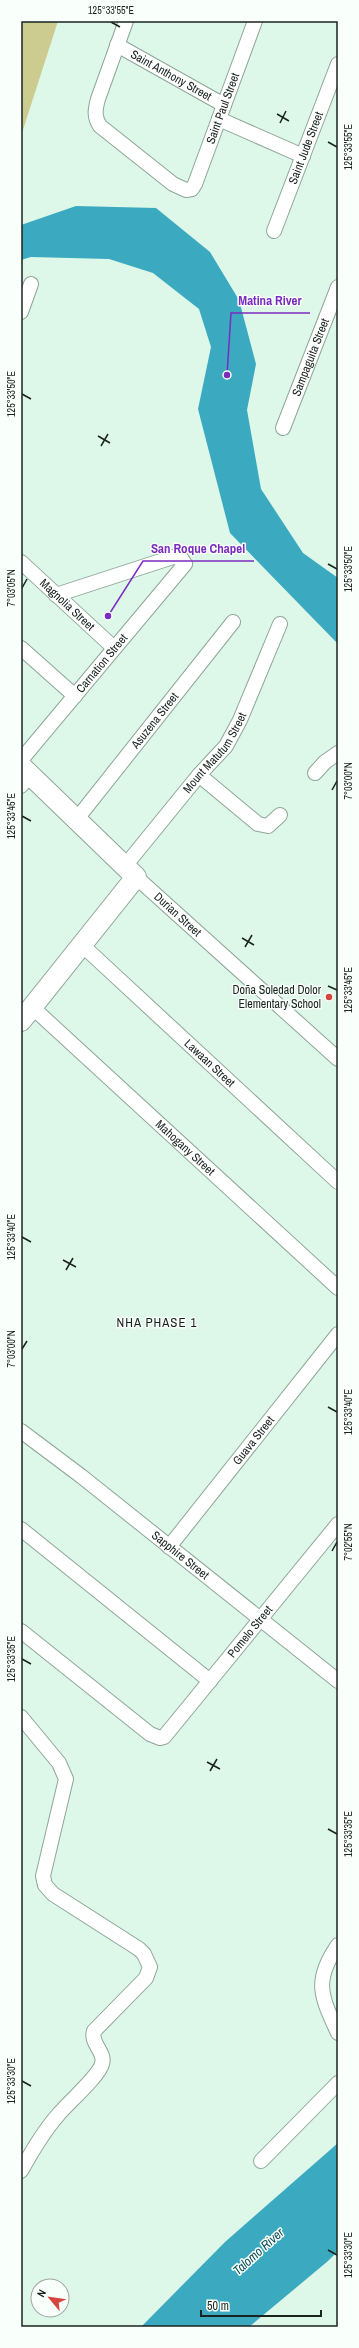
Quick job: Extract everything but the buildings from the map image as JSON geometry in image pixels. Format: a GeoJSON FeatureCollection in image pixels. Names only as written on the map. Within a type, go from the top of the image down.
{"type":"FeatureCollection","features":[{"type":"Feature","properties":{"kind":"street"},"geometry":{"type":"LineString","coordinates":[[118,45],[126,21]]}},
{"type":"Feature","properties":{"kind":"street","name":"Saint Paul Street"},"geometry":{"type":"LineString","coordinates":[[118,45],[95,108],[96,121],[100,126],[173,184],[186,190],[192,189],[255,21]]}},
{"type":"Feature","properties":{"kind":"street","name":"Saint Anthony Street"},"geometry":{"type":"LineString","coordinates":[[118,45],[224,105]]}},
{"type":"Feature","properties":{"kind":"street","name":"Saint Jude Street"},"geometry":{"type":"LineString","coordinates":[[274,231],[338,64]]}},
{"type":"Feature","properties":{"kind":"street"},"geometry":{"type":"LineString","coordinates":[[219,119],[303,156]]}},
{"type":"Feature","properties":{"kind":"street"},"geometry":{"type":"LineString","coordinates":[[21,312],[31,284]]}},
{"type":"Feature","properties":{"kind":"street","name":"Sampaguita Street"},"geometry":{"type":"LineString","coordinates":[[283,428],[334,310],[338,287]]}},
{"type":"Feature","properties":{"kind":"street","name":"Carnation Street"},"geometry":{"type":"LineString","coordinates":[[23,772],[75,696],[114,648],[184,568],[184,561],[173,557],[56,595]]}},
{"type":"Feature","properties":{"kind":"street","name":"Magnolia Street"},"geometry":{"type":"LineString","coordinates":[[21,562],[114,648]]}},
{"type":"Feature","properties":{"kind":"street","name":"Asuzena Street"},"geometry":{"type":"LineString","coordinates":[[76,820],[233,622]]}},
{"type":"Feature","properties":{"kind":"street","name":"Mount Matutum Street"},"geometry":{"type":"LineString","coordinates":[[27,1014],[82,946],[198,775],[226,746],[233,734],[280,624]]}},
{"type":"Feature","properties":{"kind":"street"},"geometry":{"type":"LineString","coordinates":[[21,648],[75,696]]}},
{"type":"Feature","properties":{"kind":"street"},"geometry":{"type":"LineString","coordinates":[[315,773],[324,762],[338,753]]}},
{"type":"Feature","properties":{"kind":"street","name":"Durian Street"},"geometry":{"type":"LineString","coordinates":[[23,772],[338,1059]]}},
{"type":"Feature","properties":{"kind":"street"},"geometry":{"type":"LineString","coordinates":[[198,775],[258,824],[268,826],[280,815]]}},
{"type":"Feature","properties":{"kind":"street","name":"Lawaan Street"},"geometry":{"type":"LineString","coordinates":[[82,946],[338,1182]]}},
{"type":"Feature","properties":{"kind":"street","name":"Mahogany Street"},"geometry":{"type":"LineString","coordinates":[[27,1014],[338,1288]]}},
{"type":"Feature","properties":{"kind":"street","name":"Guava Street"},"geometry":{"type":"LineString","coordinates":[[169,1547],[338,1334]]}},
{"type":"Feature","properties":{"kind":"street","name":"Sapphire Street"},"geometry":{"type":"LineString","coordinates":[[21,1431],[338,1681]]}},
{"type":"Feature","properties":{"kind":"street","name":"Pomelo Street"},"geometry":{"type":"LineString","coordinates":[[21,1631],[150,1734],[160,1738],[168,1733],[338,1524]]}},
{"type":"Feature","properties":{"kind":"street"},"geometry":{"type":"LineString","coordinates":[[21,1529],[210,1681]]}},
{"type":"Feature","properties":{"kind":"street"},"geometry":{"type":"LineString","coordinates":[[21,1716],[59,1763],[66,1779],[43,1876],[45,1885],[53,1894],[139,1949],[144,1954],[150,1967],[146,1978],[94,2031],[94,2042],[102,2057],[101,2069],[57,2115],[36,2143],[21,2171]]}},
{"type":"Feature","properties":{"kind":"street"},"geometry":{"type":"LineString","coordinates":[[338,1946],[324,1967],[321,1991],[338,2032]]}},
{"type":"Feature","properties":{"kind":"street"},"geometry":{"type":"LineString","coordinates":[[261,2161],[338,2083]]}},
{"type":"Feature","properties":{"kind":"shaded area"},"geometry":{"type":"Polygon","coordinates":[[[21,21],[58,21],[21,136],[21,21]]]}},
{"type":"Feature","properties":{"kind":"water"},"geometry":{"type":"Polygon","coordinates":[[[76,206],[156,208],[210,252],[239,300],[256,364],[247,410],[261,489],[303,553],[338,578],[338,644],[230,533],[198,409],[211,347],[199,309],[153,273],[109,259],[31,257],[21,260],[21,225],[76,206]]]}},
{"type":"Feature","properties":{"kind":"water","name":"Talomo River"},"geometry":{"type":"Polygon","coordinates":[[[338,2143],[338,2251],[328,2261],[249,2327],[141,2327],[225,2242],[338,2143]]]}},
{"type":"Feature","properties":{"kind":"place","name":"Matina River"},"geometry":{"type":"Point","coordinates":[227,375]}},
{"type":"Feature","properties":{"kind":"place","name":"San Roque Chapel"},"geometry":{"type":"Point","coordinates":[108,616]}},
{"type":"Feature","properties":{"kind":"place","name":"Doña Soledad Dolor Elementary School"},"geometry":{"type":"Point","coordinates":[329,997]}},
{"type":"Feature","properties":{"kind":"district","name":"NHA PHASE 1"},"geometry":{"type":"Point","coordinates":[157,1322]}}]}
